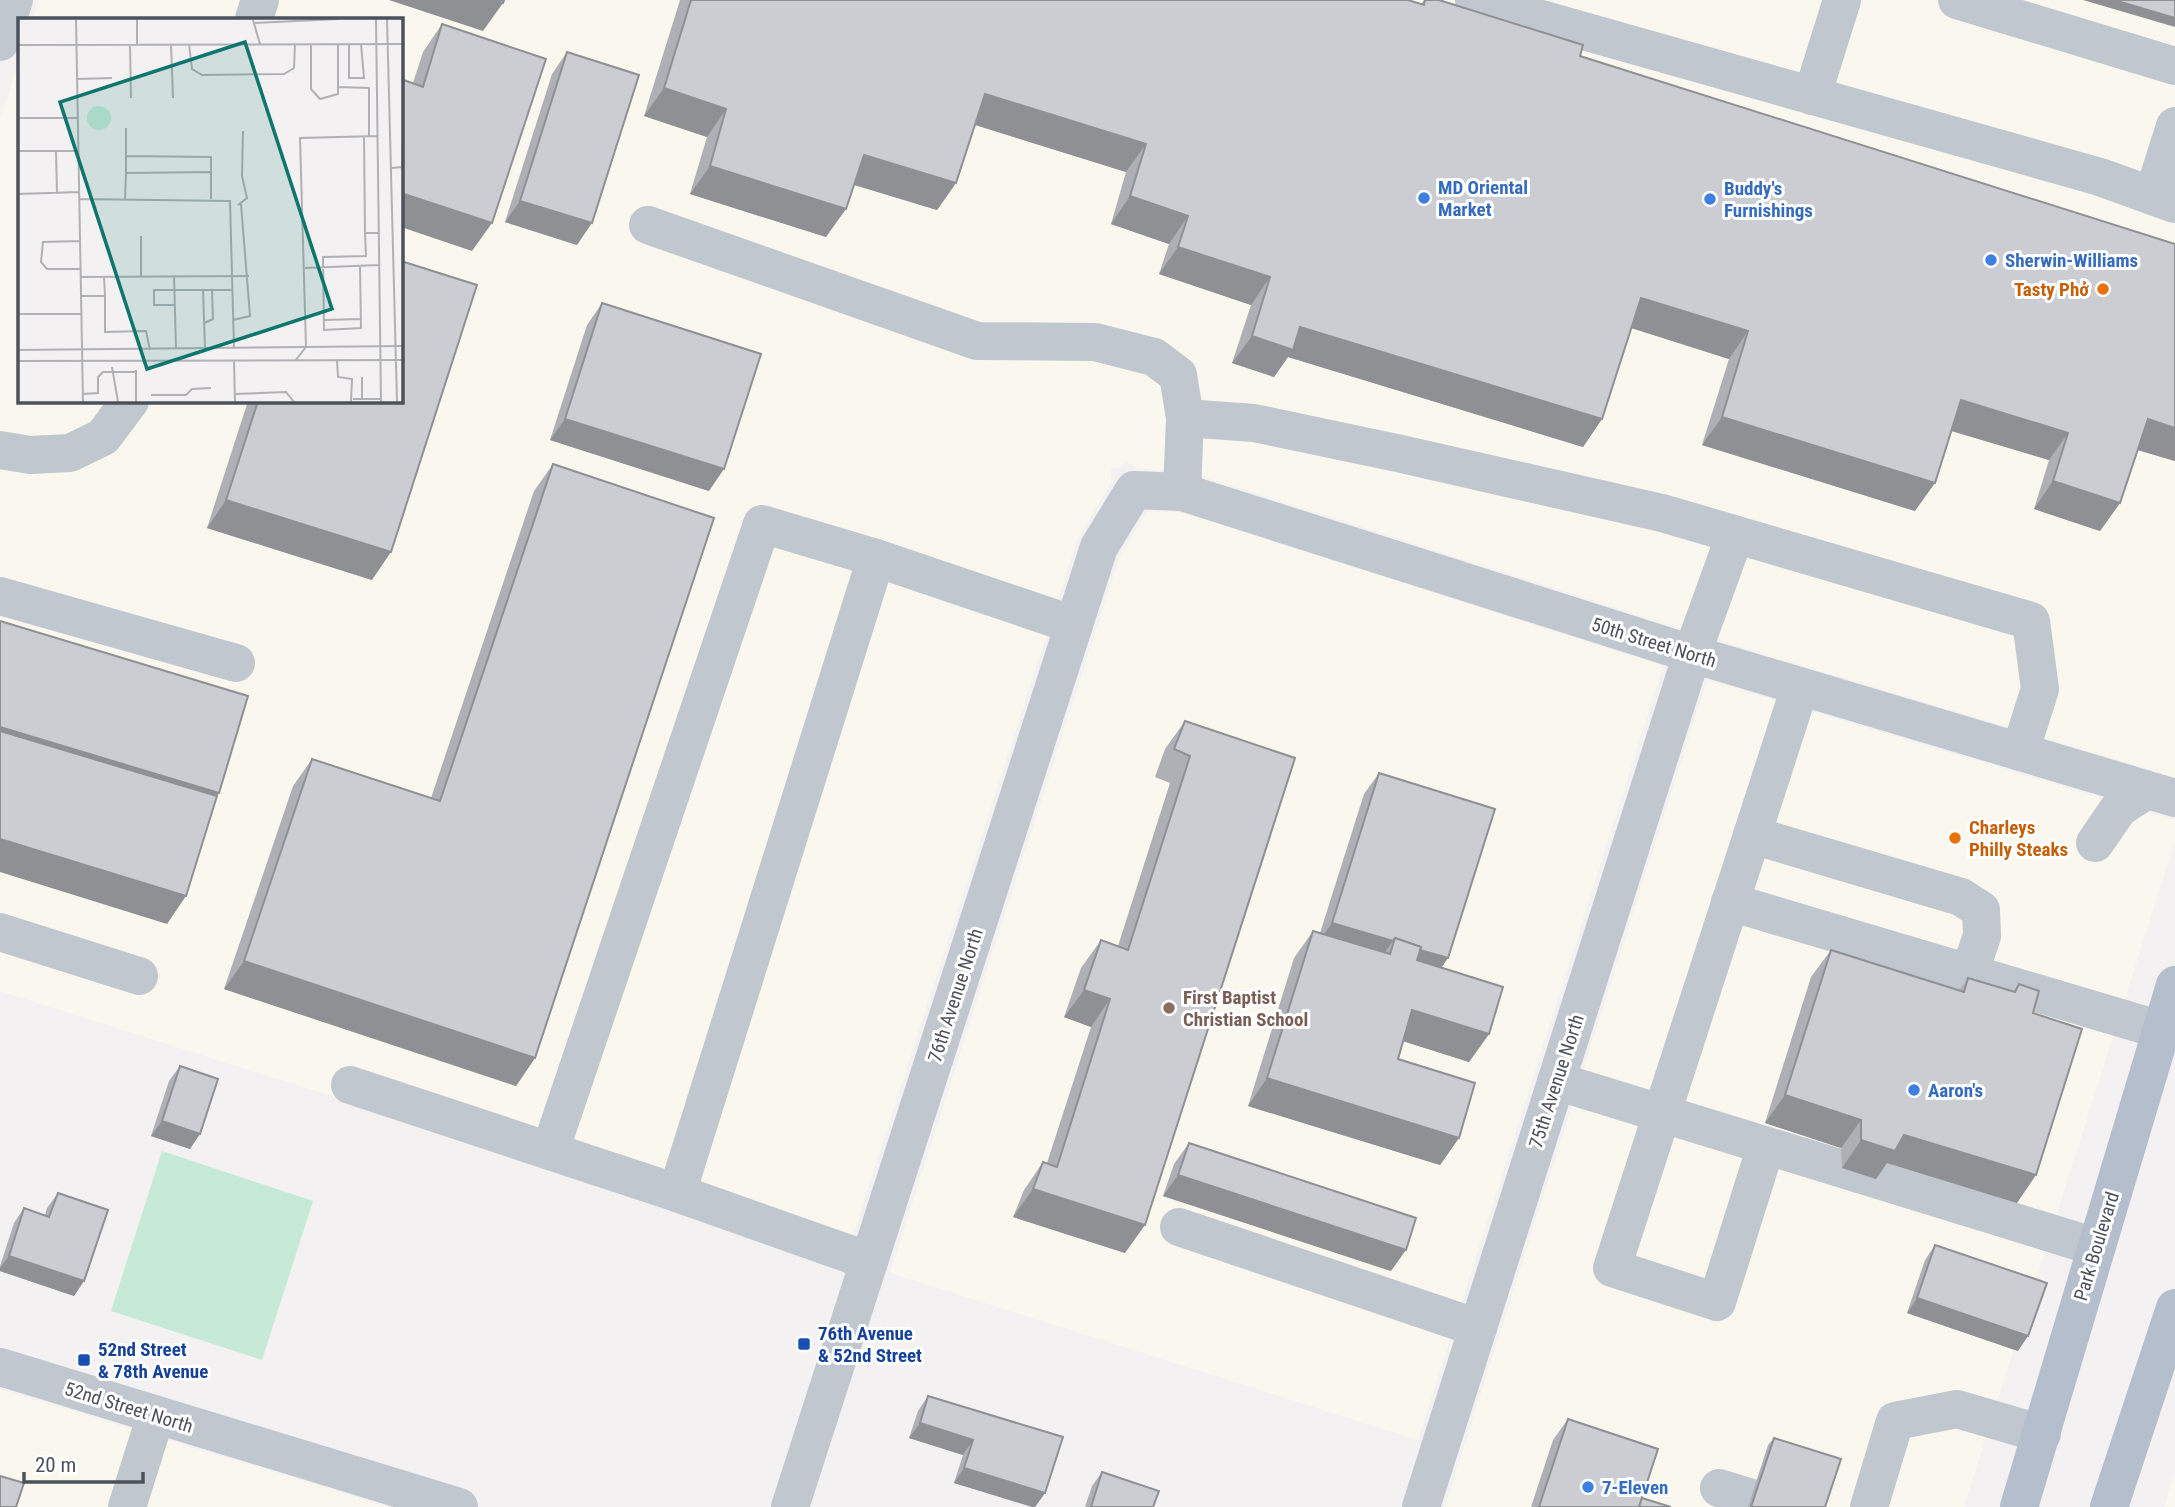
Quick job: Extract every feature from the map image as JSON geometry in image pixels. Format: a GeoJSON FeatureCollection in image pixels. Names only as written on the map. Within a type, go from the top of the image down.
{"type":"FeatureCollection","features":[{"type":"Feature","properties":{"kind":"main road","name":"Park Boulevard"},"geometry":{"type":"LineString","coordinates":[[2019,1507],[2175,985]]}},
{"type":"Feature","properties":{"kind":"main road"},"geometry":{"type":"LineString","coordinates":[[2109,1507],[2175,1308]]}},
{"type":"Feature","properties":{"kind":"street"},"geometry":{"type":"LineString","coordinates":[[0,42],[14,0]]}},
{"type":"Feature","properties":{"kind":"street"},"geometry":{"type":"LineString","coordinates":[[254,18],[260,0]]}},
{"type":"Feature","properties":{"kind":"street"},"geometry":{"type":"LineString","coordinates":[[1475,0],[2100,177],[2164,200],[2175,126]]}},
{"type":"Feature","properties":{"kind":"street"},"geometry":{"type":"LineString","coordinates":[[1812,96],[1842,0]]}},
{"type":"Feature","properties":{"kind":"street"},"geometry":{"type":"LineString","coordinates":[[1957,0],[2175,66]]}},
{"type":"Feature","properties":{"kind":"street"},"geometry":{"type":"LineString","coordinates":[[648,225],[977,341],[1095,342],[1154,357],[1178,375],[1185,418],[1182,492]]}},
{"type":"Feature","properties":{"kind":"street"},"geometry":{"type":"LineString","coordinates":[[0,450],[30,455],[70,453],[103,437],[129,402]]}},
{"type":"Feature","properties":{"kind":"street"},"geometry":{"type":"LineString","coordinates":[[1185,418],[1254,423],[1662,513],[2031,621],[2040,689],[2020,752]]}},
{"type":"Feature","properties":{"kind":"street","name":"50th Street North"},"geometry":{"type":"LineString","coordinates":[[1134,490],[1182,492],[1692,654],[2161,794]]}},
{"type":"Feature","properties":{"kind":"street","name":"76th Avenue North"},"geometry":{"type":"LineString","coordinates":[[790,1507],[1099,547],[1134,490]]}},
{"type":"Feature","properties":{"kind":"street"},"geometry":{"type":"LineString","coordinates":[[551,1152],[762,524],[876,558],[1074,625]]}},
{"type":"Feature","properties":{"kind":"street","name":"75th Avenue North"},"geometry":{"type":"LineString","coordinates":[[1421,1507],[1692,654],[1735,535]]}},
{"type":"Feature","properties":{"kind":"street"},"geometry":{"type":"LineString","coordinates":[[677,1193],[876,558]]}},
{"type":"Feature","properties":{"kind":"street"},"geometry":{"type":"LineString","coordinates":[[0,596],[236,663]]}},
{"type":"Feature","properties":{"kind":"street"},"geometry":{"type":"LineString","coordinates":[[1766,1146],[1717,1302],[1612,1268],[1800,687]]}},
{"type":"Feature","properties":{"kind":"street"},"geometry":{"type":"LineString","coordinates":[[2095,843],[2119,808],[2161,794]]}},
{"type":"Feature","properties":{"kind":"street"},"geometry":{"type":"LineString","coordinates":[[1752,835],[1961,897],[1980,910],[1982,936],[1969,974]]}},
{"type":"Feature","properties":{"kind":"street"},"geometry":{"type":"LineString","coordinates":[[1730,902],[2161,1031]]}},
{"type":"Feature","properties":{"kind":"street"},"geometry":{"type":"LineString","coordinates":[[0,932],[139,976]]}},
{"type":"Feature","properties":{"kind":"street"},"geometry":{"type":"LineString","coordinates":[[1556,1081],[2096,1247]]}},
{"type":"Feature","properties":{"kind":"street"},"geometry":{"type":"LineString","coordinates":[[349,1085],[677,1193],[869,1261]]}},
{"type":"Feature","properties":{"kind":"street"},"geometry":{"type":"LineString","coordinates":[[1179,1227],[1478,1328]]}},
{"type":"Feature","properties":{"kind":"street","name":"52nd Street North"},"geometry":{"type":"LineString","coordinates":[[0,1367],[156,1415],[399,1498],[459,1507]]}},
{"type":"Feature","properties":{"kind":"street"},"geometry":{"type":"LineString","coordinates":[[1869,1507],[1895,1421],[1957,1409],[2042,1434]]}},
{"type":"Feature","properties":{"kind":"street"},"geometry":{"type":"LineString","coordinates":[[127,1507],[156,1415]]}},
{"type":"Feature","properties":{"kind":"street"},"geometry":{"type":"LineString","coordinates":[[1719,1488],[1781,1507]]}},
{"type":"Feature","properties":{"kind":"shaded area"},"geometry":{"type":"Polygon","coordinates":[[[39,0],[2175,0],[2175,777],[1698,634],[1189,472],[1139,469],[1125,461],[1120,468],[1111,468],[1111,483],[1077,540],[845,1259],[0,991],[0,120],[18,63],[18,402],[402,402],[402,18],[33,18],[39,0]]]}},
{"type":"Feature","properties":{"kind":"shaded area"},"geometry":{"type":"Polygon","coordinates":[[[1148,511],[1180,512],[1663,666],[1418,1440],[890,1273],[1120,556],[1148,511]]]}},
{"type":"Feature","properties":{"kind":"shaded area"},"geometry":{"type":"Polygon","coordinates":[[[1707,680],[2175,820],[2175,841],[1964,1507],[1445,1507],[1707,680]]]}},
{"type":"Feature","properties":{"kind":"shaded area"},"geometry":{"type":"Polygon","coordinates":[[[0,1389],[389,1507],[0,1507],[0,1389]]]}},
{"type":"Feature","properties":{"kind":"shaded area"},"geometry":{"type":"Polygon","coordinates":[[[2175,1473],[2175,1507],[2164,1507],[2175,1473]]]}},
{"type":"Feature","properties":{"kind":"green space"},"geometry":{"type":"Polygon","coordinates":[[[162,1151],[313,1201],[262,1360],[111,1311],[162,1151]]]}},
{"type":"Feature","properties":{"kind":"building"},"geometry":{"type":"Polygon","coordinates":[[[691,0],[1408,0],[1424,5],[1425,0],[1439,0],[1583,45],[1580,56],[2175,244],[2175,428],[2148,419],[2120,503],[2053,481],[2068,433],[1961,400],[1935,483],[1722,417],[1748,331],[1641,298],[1602,419],[1300,327],[1293,350],[1252,336],[1270,277],[1178,247],[1188,216],[1130,196],[1146,144],[985,94],[956,183],[864,155],[846,209],[710,166],[726,109],[664,88],[691,0]]]}},
{"type":"Feature","properties":{"kind":"building"},"geometry":{"type":"Polygon","coordinates":[[[2114,0],[2175,0],[2175,18],[2114,0]]]}},
{"type":"Feature","properties":{"kind":"building"},"geometry":{"type":"Polygon","coordinates":[[[442,24],[546,59],[492,223],[402,193],[402,79],[423,87],[442,24]]]}},
{"type":"Feature","properties":{"kind":"building"},"geometry":{"type":"Polygon","coordinates":[[[567,52],[639,75],[592,223],[520,201],[567,52]]]}},
{"type":"Feature","properties":{"kind":"building"},"geometry":{"type":"Polygon","coordinates":[[[402,261],[477,285],[391,552],[226,500],[258,402],[402,402],[402,261]]]}},
{"type":"Feature","properties":{"kind":"building"},"geometry":{"type":"Polygon","coordinates":[[[602,303],[761,354],[724,469],[565,419],[602,303]]]}},
{"type":"Feature","properties":{"kind":"building"},"geometry":{"type":"Polygon","coordinates":[[[553,464],[714,518],[535,1058],[244,961],[312,759],[440,801],[553,464]]]}},
{"type":"Feature","properties":{"kind":"building"},"geometry":{"type":"Polygon","coordinates":[[[0,621],[248,696],[219,793],[0,727],[0,621]]]}},
{"type":"Feature","properties":{"kind":"building"},"geometry":{"type":"Polygon","coordinates":[[[1185,721],[1295,758],[1145,1225],[1033,1189],[1043,1162],[1057,1167],[1110,999],[1084,990],[1101,940],[1128,950],[1190,756],[1174,749],[1185,721]]]}},
{"type":"Feature","properties":{"kind":"building"},"geometry":{"type":"Polygon","coordinates":[[[0,731],[217,796],[186,896],[0,839],[0,731]]]}},
{"type":"Feature","properties":{"kind":"building"},"geometry":{"type":"Polygon","coordinates":[[[1379,773],[1495,809],[1448,958],[1420,950],[1421,947],[1395,938],[1393,941],[1332,923],[1379,773]]]}},
{"type":"Feature","properties":{"kind":"building"},"geometry":{"type":"Polygon","coordinates":[[[1313,931],[1390,954],[1395,938],[1421,947],[1417,960],[1503,987],[1489,1034],[1412,1010],[1398,1059],[1475,1083],[1459,1138],[1267,1078],[1313,931]]]}},
{"type":"Feature","properties":{"kind":"building","name":"Aaron's"},"geometry":{"type":"Polygon","coordinates":[[[1831,950],[1964,992],[1968,978],[2015,992],[2019,984],[2039,991],[2033,1013],[2082,1029],[2036,1175],[1904,1135],[1895,1151],[1861,1140],[1861,1120],[1785,1095],[1831,950]]]}},
{"type":"Feature","properties":{"kind":"building"},"geometry":{"type":"Polygon","coordinates":[[[180,1066],[218,1079],[200,1134],[162,1121],[180,1066]]]}},
{"type":"Feature","properties":{"kind":"building"},"geometry":{"type":"Polygon","coordinates":[[[1189,1143],[1416,1218],[1406,1250],[1178,1175],[1189,1143]]]}},
{"type":"Feature","properties":{"kind":"building"},"geometry":{"type":"Polygon","coordinates":[[[58,1193],[108,1210],[84,1281],[9,1256],[24,1208],[49,1217],[58,1193]]]}},
{"type":"Feature","properties":{"kind":"building"},"geometry":{"type":"Polygon","coordinates":[[[1935,1245],[2047,1283],[2028,1336],[1917,1298],[1935,1245]]]}},
{"type":"Feature","properties":{"kind":"building"},"geometry":{"type":"Polygon","coordinates":[[[928,1396],[1063,1437],[1045,1493],[964,1468],[973,1440],[920,1423],[928,1396]]]}},
{"type":"Feature","properties":{"kind":"building","name":"7-Eleven"},"geometry":{"type":"Polygon","coordinates":[[[1568,1419],[1658,1449],[1639,1507],[1539,1507],[1568,1419]]]}},
{"type":"Feature","properties":{"kind":"building"},"geometry":{"type":"Polygon","coordinates":[[[1774,1438],[1841,1459],[1825,1507],[1751,1507],[1774,1438]]]}},
{"type":"Feature","properties":{"kind":"building"},"geometry":{"type":"Polygon","coordinates":[[[1102,1472],[1159,1491],[1153,1507],[1091,1507],[1102,1472]]]}},
{"type":"Feature","properties":{"kind":"building"},"geometry":{"type":"Polygon","coordinates":[[[0,1476],[24,1483],[16,1507],[0,1507],[0,1476]]]}},
{"type":"Feature","properties":{"kind":"building"},"geometry":{"type":"Polygon","coordinates":[[[1642,1498],[1671,1507],[1639,1507],[1642,1498]]]}},
{"type":"Feature","properties":{"kind":"place","name":"MD Oriental Market"},"geometry":{"type":"Point","coordinates":[1424,198]}},
{"type":"Feature","properties":{"kind":"place","name":"Buddy's Furnishings"},"geometry":{"type":"Point","coordinates":[1710,199]}},
{"type":"Feature","properties":{"kind":"place","name":"Sherwin-Williams"},"geometry":{"type":"Point","coordinates":[1991,260]}},
{"type":"Feature","properties":{"kind":"place","name":"Tasty Phở"},"geometry":{"type":"Point","coordinates":[2103,289]}},
{"type":"Feature","properties":{"kind":"place","name":"Charleys Philly Steaks"},"geometry":{"type":"Point","coordinates":[1955,838]}},
{"type":"Feature","properties":{"kind":"place","name":"First Baptist Christian School"},"geometry":{"type":"Point","coordinates":[1169,1008]}},
{"type":"Feature","properties":{"kind":"place","name":"Aaron's"},"geometry":{"type":"Point","coordinates":[1914,1090]}},
{"type":"Feature","properties":{"kind":"place","name":"76th Avenue & 52nd Street"},"geometry":{"type":"Point","coordinates":[804,1344]}},
{"type":"Feature","properties":{"kind":"place","name":"52nd Street & 78th Avenue"},"geometry":{"type":"Point","coordinates":[84,1360]}},
{"type":"Feature","properties":{"kind":"place","name":"7-Eleven"},"geometry":{"type":"Point","coordinates":[1588,1487]}}]}
